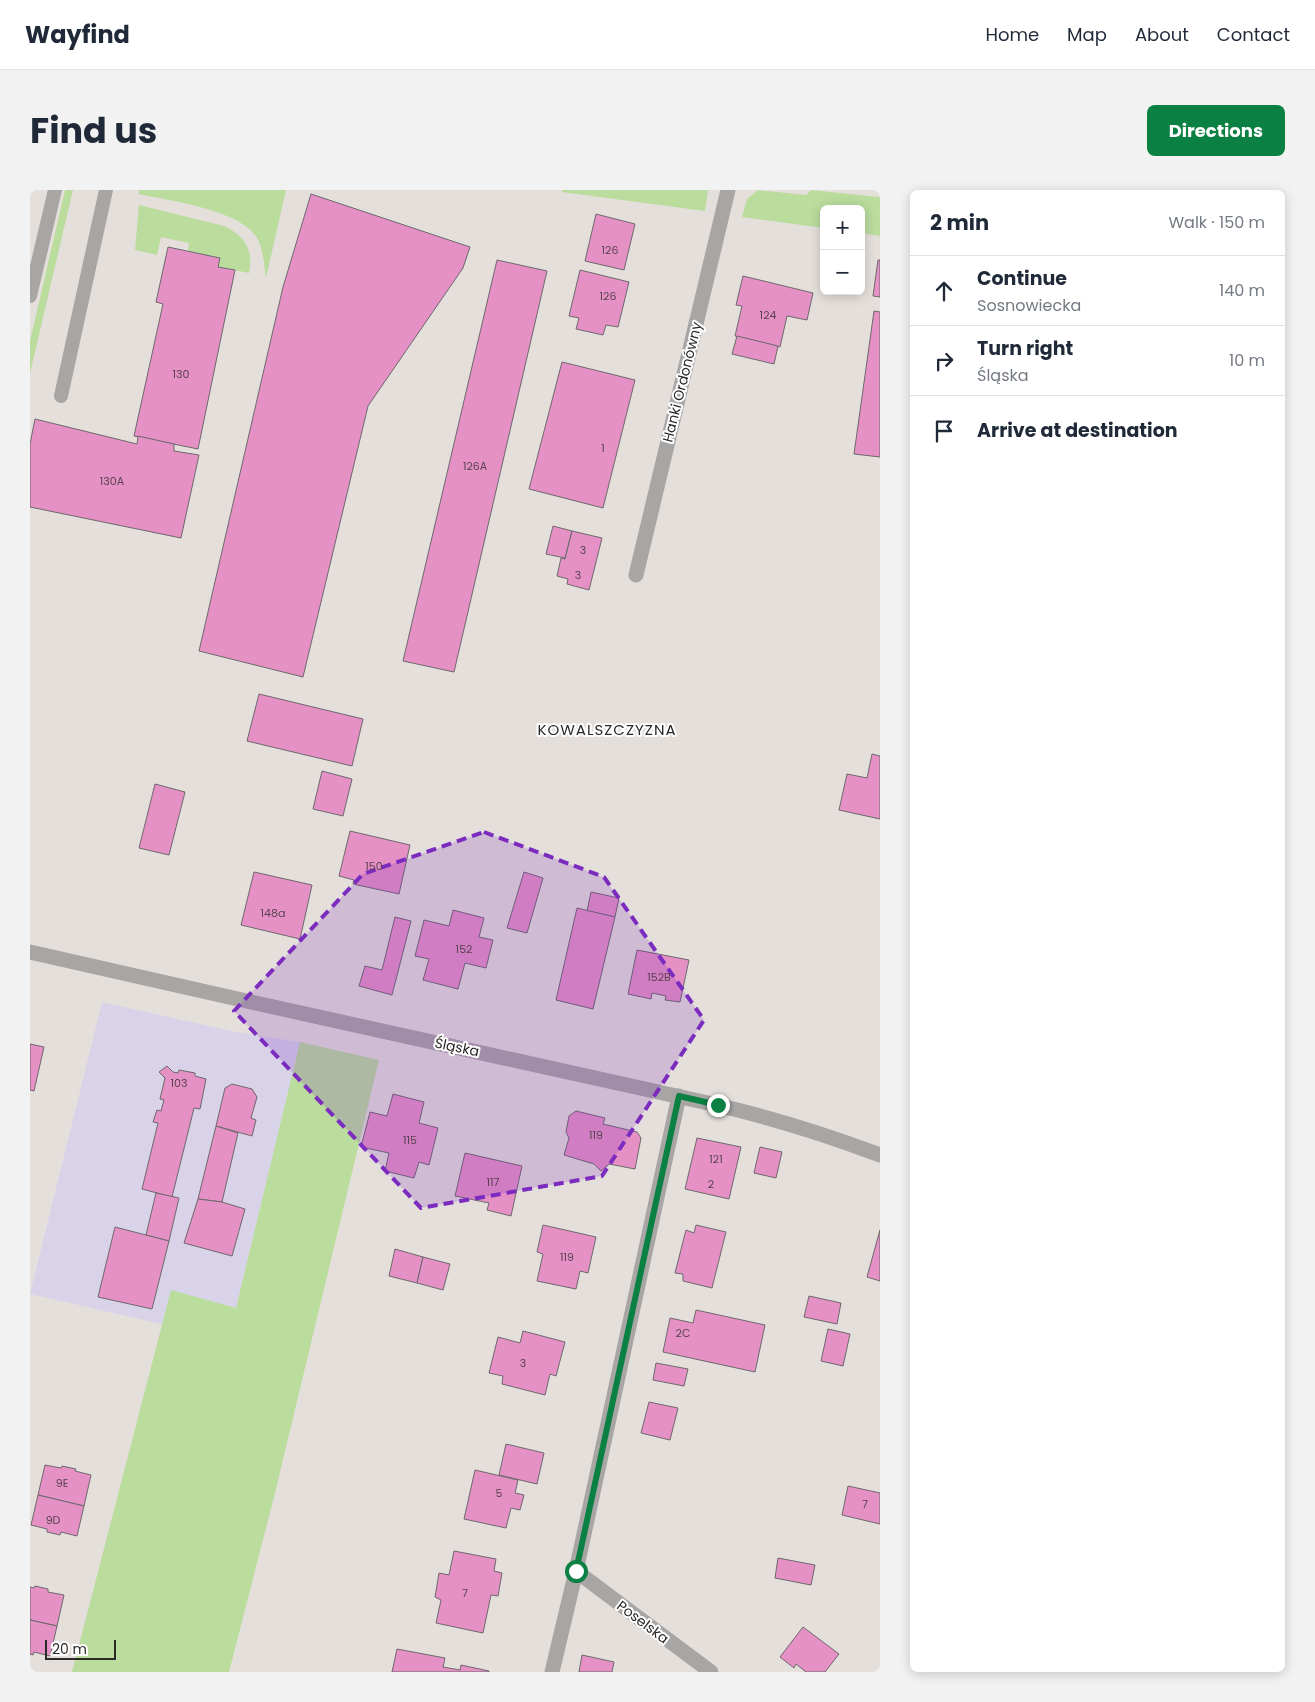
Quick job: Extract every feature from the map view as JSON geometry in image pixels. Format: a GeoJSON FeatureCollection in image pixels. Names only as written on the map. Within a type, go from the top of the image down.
{"type":"FeatureCollection","features":[{"type":"Feature","properties":{"kind":"street","name":"Hanki Ordonówny"},"geometry":{"type":"LineString","coordinates":[[636,575],[728,190]]}},
{"type":"Feature","properties":{"kind":"street","name":"Śląska"},"geometry":{"type":"LineString","coordinates":[[30,952],[679,1096],[782,1121],[833,1137],[880,1155]]}},
{"type":"Feature","properties":{"kind":"street"},"geometry":{"type":"LineString","coordinates":[[552,1672],[576,1571],[679,1096]]}},
{"type":"Feature","properties":{"kind":"street","name":"Poselska"},"geometry":{"type":"LineString","coordinates":[[576,1571],[710,1672]]}},
{"type":"Feature","properties":{"kind":"lane"},"geometry":{"type":"LineString","coordinates":[[30,296],[55,190]]}},
{"type":"Feature","properties":{"kind":"lane"},"geometry":{"type":"LineString","coordinates":[[61,396],[106,190]]}},
{"type":"Feature","properties":{"kind":"highlighted area"},"geometry":{"type":"Polygon","coordinates":[[[484,832],[604,877],[704,1020],[602,1176],[421,1208],[234,1011],[363,874],[484,832]]]}},
{"type":"Feature","properties":{"kind":"shaded area"},"geometry":{"type":"Polygon","coordinates":[[[102,1002],[231,1031],[300,1042],[236,1308],[171,1291],[162,1324],[30,1294],[102,1002]]]}},
{"type":"Feature","properties":{"kind":"green space"},"geometry":{"type":"Polygon","coordinates":[[[65,190],[73,190],[30,373],[30,341],[65,190]]]}},
{"type":"Feature","properties":{"kind":"green space"},"geometry":{"type":"Polygon","coordinates":[[[139,190],[286,190],[266,278],[263,254],[258,240],[250,230],[238,221],[205,208],[139,194],[139,190]]]}},
{"type":"Feature","properties":{"kind":"green space"},"geometry":{"type":"Polygon","coordinates":[[[562,190],[708,190],[705,211],[562,192],[562,190]]]}},
{"type":"Feature","properties":{"kind":"green space"},"geometry":{"type":"Polygon","coordinates":[[[758,190],[806,195],[811,190],[880,197],[880,236],[865,234],[865,205],[820,205],[820,227],[742,217],[747,199],[758,190]]]}},
{"type":"Feature","properties":{"kind":"green space"},"geometry":{"type":"Polygon","coordinates":[[[139,205],[224,226],[231,230],[242,239],[249,251],[249,273],[218,267],[220,258],[188,251],[189,243],[161,237],[157,255],[135,250],[139,205]]]}},
{"type":"Feature","properties":{"kind":"green space"},"geometry":{"type":"Polygon","coordinates":[[[300,1042],[379,1060],[275,1493],[229,1672],[72,1672],[171,1290],[236,1308],[300,1042]]]}},
{"type":"Feature","properties":{"kind":"building"},"geometry":{"type":"Polygon","coordinates":[[[311,194],[470,247],[463,268],[368,406],[303,677],[199,651],[283,287],[311,194]]]}},
{"type":"Feature","properties":{"kind":"building"},"geometry":{"type":"Polygon","coordinates":[[[596,214],[635,224],[624,270],[585,261],[596,214]]]}},
{"type":"Feature","properties":{"kind":"building"},"geometry":{"type":"Polygon","coordinates":[[[168,247],[220,258],[218,267],[235,270],[198,449],[134,436],[163,304],[156,302],[168,247]]]}},
{"type":"Feature","properties":{"kind":"building"},"geometry":{"type":"Polygon","coordinates":[[[497,260],[547,271],[454,672],[403,661],[497,260]]]}},
{"type":"Feature","properties":{"kind":"building"},"geometry":{"type":"Polygon","coordinates":[[[878,260],[880,260],[880,297],[873,296],[878,260]]]}},
{"type":"Feature","properties":{"kind":"building"},"geometry":{"type":"Polygon","coordinates":[[[580,270],[629,282],[618,327],[606,325],[603,335],[576,329],[579,318],[569,316],[580,270]]]}},
{"type":"Feature","properties":{"kind":"building"},"geometry":{"type":"Polygon","coordinates":[[[743,276],[813,293],[807,320],[787,316],[780,347],[735,336],[742,306],[736,305],[743,276]]]}},
{"type":"Feature","properties":{"kind":"building"},"geometry":{"type":"Polygon","coordinates":[[[874,311],[880,312],[880,457],[854,454],[874,311]]]}},
{"type":"Feature","properties":{"kind":"building"},"geometry":{"type":"Polygon","coordinates":[[[737,336],[778,346],[774,364],[732,354],[737,336]]]}},
{"type":"Feature","properties":{"kind":"building"},"geometry":{"type":"Polygon","coordinates":[[[562,362],[635,380],[603,508],[529,489],[562,362]]]}},
{"type":"Feature","properties":{"kind":"building"},"geometry":{"type":"Polygon","coordinates":[[[35,419],[137,444],[138,436],[174,444],[174,451],[199,455],[181,538],[30,507],[30,444],[35,419]]]}},
{"type":"Feature","properties":{"kind":"building"},"geometry":{"type":"Polygon","coordinates":[[[553,526],[572,531],[565,558],[546,554],[553,526]]]}},
{"type":"Feature","properties":{"kind":"building"},"geometry":{"type":"Polygon","coordinates":[[[572,531],[602,538],[589,590],[567,584],[568,579],[557,576],[561,558],[565,559],[572,531]]]}},
{"type":"Feature","properties":{"kind":"building"},"geometry":{"type":"Polygon","coordinates":[[[259,694],[363,719],[352,766],[247,741],[259,694]]]}},
{"type":"Feature","properties":{"kind":"building"},"geometry":{"type":"Polygon","coordinates":[[[872,754],[880,756],[880,819],[839,810],[847,774],[867,778],[872,754]]]}},
{"type":"Feature","properties":{"kind":"building"},"geometry":{"type":"Polygon","coordinates":[[[322,771],[352,779],[343,816],[313,809],[322,771]]]}},
{"type":"Feature","properties":{"kind":"building"},"geometry":{"type":"Polygon","coordinates":[[[155,784],[185,792],[169,855],[139,848],[155,784]]]}},
{"type":"Feature","properties":{"kind":"building"},"geometry":{"type":"Polygon","coordinates":[[[350,831],[410,845],[399,894],[353,884],[354,880],[339,876],[350,831]]]}},
{"type":"Feature","properties":{"kind":"building"},"geometry":{"type":"Polygon","coordinates":[[[254,872],[312,885],[300,939],[241,925],[254,872]]]}},
{"type":"Feature","properties":{"kind":"building"},"geometry":{"type":"Polygon","coordinates":[[[524,872],[543,878],[527,933],[507,928],[524,872]]]}},
{"type":"Feature","properties":{"kind":"building"},"geometry":{"type":"Polygon","coordinates":[[[591,892],[619,898],[615,917],[587,911],[591,892]]]}},
{"type":"Feature","properties":{"kind":"building"},"geometry":{"type":"Polygon","coordinates":[[[577,908],[615,917],[593,1009],[556,1000],[577,908]]]}},
{"type":"Feature","properties":{"kind":"building"},"geometry":{"type":"Polygon","coordinates":[[[453,910],[484,918],[479,937],[493,940],[486,968],[465,963],[458,989],[423,980],[429,959],[415,956],[424,920],[449,926],[453,910]]]}},
{"type":"Feature","properties":{"kind":"building"},"geometry":{"type":"Polygon","coordinates":[[[395,917],[411,921],[392,995],[359,986],[365,966],[382,970],[395,917]]]}},
{"type":"Feature","properties":{"kind":"building"},"geometry":{"type":"Polygon","coordinates":[[[637,950],[689,960],[680,1002],[665,1000],[666,996],[652,993],[651,999],[628,994],[637,950]]]}},
{"type":"Feature","properties":{"kind":"building"},"geometry":{"type":"Polygon","coordinates":[[[30,1044],[44,1047],[34,1091],[30,1090],[30,1044]]]}},
{"type":"Feature","properties":{"kind":"building"},"geometry":{"type":"Polygon","coordinates":[[[167,1066],[173,1072],[178,1073],[179,1070],[195,1073],[195,1076],[206,1079],[200,1109],[194,1108],[172,1197],[142,1189],[158,1123],[153,1122],[157,1110],[161,1111],[164,1100],[160,1099],[165,1078],[159,1072],[167,1066]]]}},
{"type":"Feature","properties":{"kind":"building"},"geometry":{"type":"Polygon","coordinates":[[[232,1084],[252,1089],[257,1097],[251,1118],[256,1120],[252,1136],[216,1126],[225,1088],[232,1084]]]}},
{"type":"Feature","properties":{"kind":"building"},"geometry":{"type":"Polygon","coordinates":[[[393,1094],[424,1102],[419,1123],[438,1128],[429,1165],[419,1162],[414,1178],[385,1171],[389,1153],[361,1147],[370,1112],[387,1116],[393,1094]]]}},
{"type":"Feature","properties":{"kind":"building"},"geometry":{"type":"Polygon","coordinates":[[[576,1111],[605,1118],[603,1124],[637,1132],[641,1138],[635,1169],[609,1164],[601,1171],[594,1164],[564,1155],[569,1138],[566,1132],[569,1116],[576,1111]]]}},
{"type":"Feature","properties":{"kind":"building"},"geometry":{"type":"Polygon","coordinates":[[[216,1126],[238,1133],[222,1202],[198,1199],[216,1126]]]}},
{"type":"Feature","properties":{"kind":"building"},"geometry":{"type":"Polygon","coordinates":[[[697,1138],[741,1147],[729,1199],[685,1189],[697,1138]]]}},
{"type":"Feature","properties":{"kind":"building"},"geometry":{"type":"Polygon","coordinates":[[[760,1147],[782,1152],[776,1178],[754,1173],[760,1147]]]}},
{"type":"Feature","properties":{"kind":"building"},"geometry":{"type":"Polygon","coordinates":[[[465,1153],[522,1166],[511,1216],[487,1210],[489,1203],[455,1196],[465,1153]]]}},
{"type":"Feature","properties":{"kind":"building"},"geometry":{"type":"Polygon","coordinates":[[[156,1193],[179,1198],[169,1241],[146,1235],[156,1193]]]}},
{"type":"Feature","properties":{"kind":"building"},"geometry":{"type":"Polygon","coordinates":[[[198,1199],[222,1202],[245,1209],[232,1256],[184,1243],[198,1199]]]}},
{"type":"Feature","properties":{"kind":"building"},"geometry":{"type":"Polygon","coordinates":[[[543,1225],[596,1237],[588,1273],[580,1271],[576,1289],[537,1281],[543,1254],[537,1252],[543,1225]]]}},
{"type":"Feature","properties":{"kind":"building"},"geometry":{"type":"Polygon","coordinates":[[[696,1225],[726,1232],[712,1288],[683,1281],[683,1274],[675,1273],[686,1230],[694,1233],[696,1225]]]}},
{"type":"Feature","properties":{"kind":"building"},"geometry":{"type":"Polygon","coordinates":[[[115,1227],[169,1241],[152,1309],[98,1297],[115,1227]]]}},
{"type":"Feature","properties":{"kind":"building"},"geometry":{"type":"Polygon","coordinates":[[[880,1230],[880,1281],[867,1277],[880,1230]]]}},
{"type":"Feature","properties":{"kind":"building"},"geometry":{"type":"Polygon","coordinates":[[[395,1249],[423,1257],[417,1283],[389,1276],[395,1249]]]}},
{"type":"Feature","properties":{"kind":"building"},"geometry":{"type":"Polygon","coordinates":[[[423,1257],[450,1264],[443,1290],[417,1283],[423,1257]]]}},
{"type":"Feature","properties":{"kind":"building"},"geometry":{"type":"Polygon","coordinates":[[[809,1296],[841,1303],[837,1324],[804,1317],[809,1296]]]}},
{"type":"Feature","properties":{"kind":"building"},"geometry":{"type":"Polygon","coordinates":[[[696,1310],[765,1325],[755,1372],[663,1352],[670,1318],[693,1323],[696,1310]]]}},
{"type":"Feature","properties":{"kind":"building"},"geometry":{"type":"Polygon","coordinates":[[[828,1329],[850,1334],[843,1366],[821,1361],[828,1329]]]}},
{"type":"Feature","properties":{"kind":"building"},"geometry":{"type":"Polygon","coordinates":[[[523,1331],[565,1342],[556,1376],[550,1374],[545,1395],[502,1384],[503,1376],[489,1373],[498,1337],[520,1343],[523,1331]]]}},
{"type":"Feature","properties":{"kind":"building"},"geometry":{"type":"Polygon","coordinates":[[[656,1363],[688,1369],[684,1386],[653,1380],[656,1363]]]}},
{"type":"Feature","properties":{"kind":"building"},"geometry":{"type":"Polygon","coordinates":[[[649,1402],[678,1408],[670,1440],[641,1433],[649,1402]]]}},
{"type":"Feature","properties":{"kind":"building"},"geometry":{"type":"Polygon","coordinates":[[[506,1444],[544,1453],[537,1484],[499,1475],[506,1444]]]}},
{"type":"Feature","properties":{"kind":"building"},"geometry":{"type":"Polygon","coordinates":[[[45,1465],[76,1469],[75,1471],[91,1475],[84,1506],[38,1495],[45,1465]]]}},
{"type":"Feature","properties":{"kind":"building"},"geometry":{"type":"Polygon","coordinates":[[[475,1470],[518,1480],[515,1493],[524,1495],[520,1510],[511,1508],[506,1528],[464,1519],[475,1470]]]}},
{"type":"Feature","properties":{"kind":"building"},"geometry":{"type":"Polygon","coordinates":[[[848,1486],[880,1493],[880,1524],[842,1515],[848,1486]]]}},
{"type":"Feature","properties":{"kind":"building"},"geometry":{"type":"Polygon","coordinates":[[[38,1495],[84,1506],[77,1536],[61,1532],[60,1535],[47,1532],[47,1529],[31,1525],[38,1495]]]}},
{"type":"Feature","properties":{"kind":"building"},"geometry":{"type":"Polygon","coordinates":[[[454,1551],[496,1559],[494,1571],[502,1573],[498,1596],[491,1595],[483,1633],[436,1623],[441,1600],[435,1597],[439,1573],[449,1575],[454,1551]]]}},
{"type":"Feature","properties":{"kind":"building"},"geometry":{"type":"Polygon","coordinates":[[[778,1558],[815,1565],[811,1585],[775,1578],[778,1558]]]}},
{"type":"Feature","properties":{"kind":"building"},"geometry":{"type":"Polygon","coordinates":[[[35,1586],[48,1589],[48,1592],[64,1595],[57,1626],[30,1620],[30,1587],[34,1588],[35,1586]]]}},
{"type":"Feature","properties":{"kind":"building"},"geometry":{"type":"Polygon","coordinates":[[[30,1620],[57,1626],[50,1656],[34,1652],[33,1655],[30,1654],[30,1620]]]}},
{"type":"Feature","properties":{"kind":"building"},"geometry":{"type":"Polygon","coordinates":[[[803,1627],[839,1654],[825,1672],[806,1672],[796,1664],[794,1668],[780,1657],[803,1627]]]}},
{"type":"Feature","properties":{"kind":"building"},"geometry":{"type":"Polygon","coordinates":[[[397,1649],[445,1658],[443,1667],[460,1670],[461,1665],[489,1672],[392,1672],[397,1649]]]}},
{"type":"Feature","properties":{"kind":"building"},"geometry":{"type":"Polygon","coordinates":[[[582,1655],[614,1662],[612,1672],[579,1672],[582,1655]]]}},
{"type":"Feature","properties":{"kind":"district","name":"KOWALSZCZYZNA"},"geometry":{"type":"Point","coordinates":[607,729]}},
{"type":"Feature","properties":{"kind":"route"},"geometry":{"type":"LineString","coordinates":[[576,1571],[679,1096],[718,1105]]}}]}
